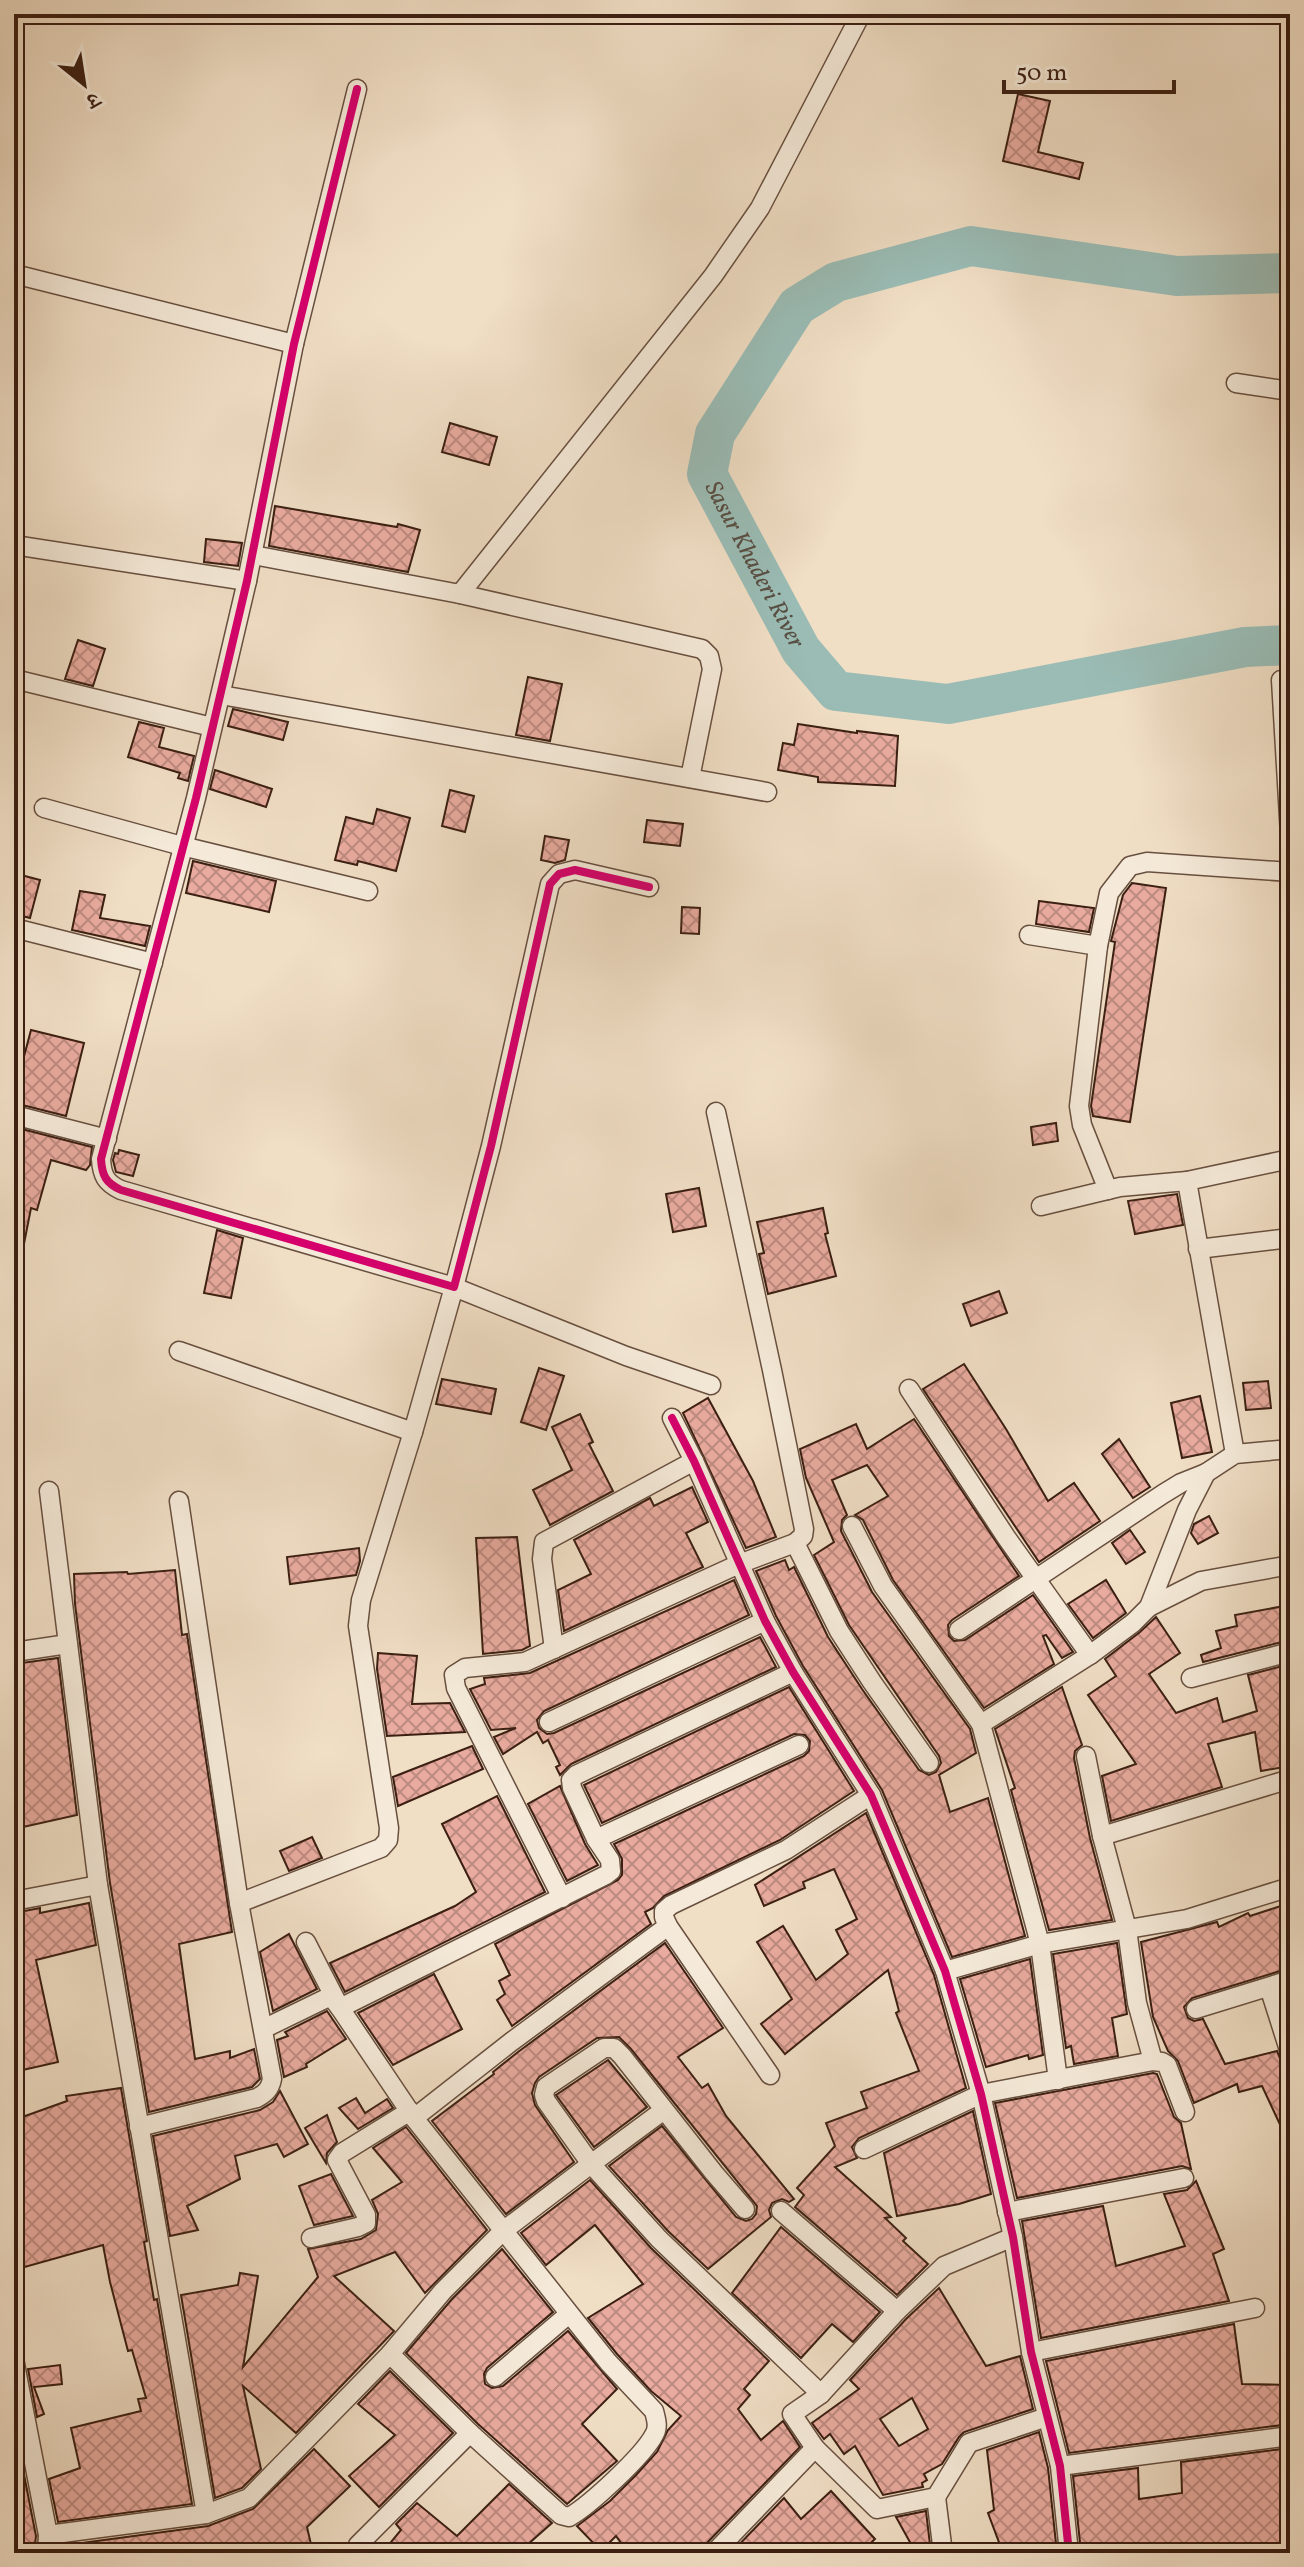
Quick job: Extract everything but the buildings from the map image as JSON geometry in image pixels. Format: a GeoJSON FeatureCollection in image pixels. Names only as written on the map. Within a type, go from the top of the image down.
{"type":"FeatureCollection","features":[{"type":"Feature","properties":{"kind":"street"},"geometry":{"type":"LineString","coordinates":[[460,594],[713,276],[760,208],[861,14]]}},
{"type":"Feature","properties":{"kind":"street"},"geometry":{"type":"LineString","coordinates":[[357,89],[294,344],[253,555],[221,695],[101,1159],[102,1173],[108,1184],[121,1190],[454,1287],[626,1356],[711,1385]]}},
{"type":"Feature","properties":{"kind":"street"},"geometry":{"type":"LineString","coordinates":[[14,274],[294,344]]}},
{"type":"Feature","properties":{"kind":"street"},"geometry":{"type":"LineString","coordinates":[[1236,383],[1290,391]]}},
{"type":"Feature","properties":{"kind":"street"},"geometry":{"type":"LineString","coordinates":[[14,545],[247,581]]}},
{"type":"Feature","properties":{"kind":"street"},"geometry":{"type":"LineString","coordinates":[[253,555],[460,594],[702,649],[709,656],[712,669],[690,778]]}},
{"type":"Feature","properties":{"kind":"street"},"geometry":{"type":"LineString","coordinates":[[14,679],[212,727]]}},
{"type":"Feature","properties":{"kind":"street"},"geometry":{"type":"LineString","coordinates":[[1281,680],[1290,835]]}},
{"type":"Feature","properties":{"kind":"street"},"geometry":{"type":"LineString","coordinates":[[221,695],[767,792]]}},
{"type":"Feature","properties":{"kind":"street"},"geometry":{"type":"LineString","coordinates":[[44,808],[182,846],[368,891]]}},
{"type":"Feature","properties":{"kind":"street"},"geometry":{"type":"LineString","coordinates":[[1108,1190],[1082,1125],[1079,1106],[1098,946],[1109,893],[1130,866],[1147,862],[1290,872]]}},
{"type":"Feature","properties":{"kind":"street"},"geometry":{"type":"LineString","coordinates":[[239,1903],[381,1848],[388,1840],[389,1828],[358,1626],[361,1600],[454,1287],[491,1146],[550,884],[559,874],[575,870],[649,887]]}},
{"type":"Feature","properties":{"kind":"street"},"geometry":{"type":"LineString","coordinates":[[14,928],[153,963]]}},
{"type":"Feature","properties":{"kind":"street"},"geometry":{"type":"LineString","coordinates":[[1029,935],[1098,946]]}},
{"type":"Feature","properties":{"kind":"street"},"geometry":{"type":"LineString","coordinates":[[562,1898],[453,1681],[454,1675],[458,1670],[525,1662],[739,1564],[795,1543],[803,1536],[772,1370],[716,1112]]}},
{"type":"Feature","properties":{"kind":"street"},"geometry":{"type":"LineString","coordinates":[[14,1115],[107,1139]]}},
{"type":"Feature","properties":{"kind":"street"},"geometry":{"type":"LineString","coordinates":[[1041,1206],[1108,1190],[1147,1183],[1187,1181],[1290,1159]]}},
{"type":"Feature","properties":{"kind":"street"},"geometry":{"type":"LineString","coordinates":[[1187,1181],[1235,1454]]}},
{"type":"Feature","properties":{"kind":"street"},"geometry":{"type":"LineString","coordinates":[[1198,1249],[1290,1238]]}},
{"type":"Feature","properties":{"kind":"street"},"geometry":{"type":"LineString","coordinates":[[179,1351],[413,1432]]}},
{"type":"Feature","properties":{"kind":"street"},"geometry":{"type":"LineString","coordinates":[[909,1389],[1034,1578],[1090,1655]]}},
{"type":"Feature","properties":{"kind":"street"},"geometry":{"type":"LineString","coordinates":[[672,1418],[765,1621],[793,1672],[871,1795],[945,1971],[981,2094],[1013,2237],[1031,2352],[1060,2466],[1069,2553]]}},
{"type":"Feature","properties":{"kind":"street"},"geometry":{"type":"LineString","coordinates":[[959,1630],[1181,1483],[1206,1473],[1235,1454],[1290,1449]]}},
{"type":"Feature","properties":{"kind":"street"},"geometry":{"type":"LineString","coordinates":[[554,1649],[542,1559],[544,1542],[694,1461]]}},
{"type":"Feature","properties":{"kind":"street"},"geometry":{"type":"LineString","coordinates":[[1149,1607],[1187,1510],[1206,1473]]}},
{"type":"Feature","properties":{"kind":"street"},"geometry":{"type":"LineString","coordinates":[[49,1491],[98,1885],[206,2514]]}},
{"type":"Feature","properties":{"kind":"street"},"geometry":{"type":"LineString","coordinates":[[139,2127],[257,2098],[265,2094],[272,2079],[239,1903],[179,1501]]}},
{"type":"Feature","properties":{"kind":"street"},"geometry":{"type":"LineString","coordinates":[[852,1526],[883,1586],[981,1724],[1040,1944],[1058,2080]]}},
{"type":"Feature","properties":{"kind":"street"},"geometry":{"type":"LineString","coordinates":[[795,1543],[839,1631],[929,1763]]}},
{"type":"Feature","properties":{"kind":"street"},"geometry":{"type":"LineString","coordinates":[[981,1724],[1090,1655],[1149,1607],[1201,1581],[1290,1565]]}},
{"type":"Feature","properties":{"kind":"street"},"geometry":{"type":"LineString","coordinates":[[549,1722],[765,1621]]}},
{"type":"Feature","properties":{"kind":"street"},"geometry":{"type":"LineString","coordinates":[[14,1652],[68,1644]]}},
{"type":"Feature","properties":{"kind":"street"},"geometry":{"type":"LineString","coordinates":[[1191,1678],[1290,1652]]}},
{"type":"Feature","properties":{"kind":"street"},"geometry":{"type":"LineString","coordinates":[[340,2008],[611,1871],[610,1860],[596,1839],[571,1780],[793,1672]]}},
{"type":"Feature","properties":{"kind":"street"},"geometry":{"type":"LineString","coordinates":[[596,1839],[799,1745]]}},
{"type":"Feature","properties":{"kind":"street"},"geometry":{"type":"LineString","coordinates":[[1086,1756],[1102,1836],[1127,1929],[1137,2003],[1153,2061]]}},
{"type":"Feature","properties":{"kind":"street"},"geometry":{"type":"LineString","coordinates":[[1102,1836],[1290,1779]]}},
{"type":"Feature","properties":{"kind":"street"},"geometry":{"type":"LineString","coordinates":[[770,2075],[668,1926],[664,1911],[786,1850],[871,1795]]}},
{"type":"Feature","properties":{"kind":"street"},"geometry":{"type":"LineString","coordinates":[[14,1901],[98,1885]]}},
{"type":"Feature","properties":{"kind":"street"},"geometry":{"type":"LineString","coordinates":[[945,1971],[1040,1944],[1187,1919],[1290,1887]]}},
{"type":"Feature","properties":{"kind":"street"},"geometry":{"type":"LineString","coordinates":[[311,2238],[366,2223],[366,2215],[337,2160],[342,2153],[412,2114],[668,1926]]}},
{"type":"Feature","properties":{"kind":"street"},"geometry":{"type":"LineString","coordinates":[[306,1942],[340,2008]]}},
{"type":"Feature","properties":{"kind":"street"},"geometry":{"type":"LineString","coordinates":[[1196,2009],[1290,1980]]}},
{"type":"Feature","properties":{"kind":"street"},"geometry":{"type":"LineString","coordinates":[[1269,1987],[1290,2053]]}},
{"type":"Feature","properties":{"kind":"street"},"geometry":{"type":"LineString","coordinates":[[263,2029],[331,1996],[412,2114],[503,2231],[608,2362],[654,2411],[657,2428],[654,2437],[625,2469],[569,2517],[561,2515],[470,2433],[390,2354]]}},
{"type":"Feature","properties":{"kind":"street"},"geometry":{"type":"LineString","coordinates":[[745,2209],[614,2048],[604,2048],[546,2087],[546,2101],[591,2164],[659,2239],[821,2394]]}},
{"type":"Feature","properties":{"kind":"street"},"geometry":{"type":"LineString","coordinates":[[864,2149],[981,2094],[1153,2061],[1167,2065],[1185,2112]]}},
{"type":"Feature","properties":{"kind":"street"},"geometry":{"type":"LineString","coordinates":[[15,2371],[47,2544],[206,2514],[249,2498],[390,2354],[443,2291],[503,2231],[664,2110]]}},
{"type":"Feature","properties":{"kind":"street"},"geometry":{"type":"LineString","coordinates":[[1007,2212],[1184,2178]]}},
{"type":"Feature","properties":{"kind":"street"},"geometry":{"type":"LineString","coordinates":[[781,2211],[897,2311]]}},
{"type":"Feature","properties":{"kind":"street"},"geometry":{"type":"LineString","coordinates":[[936,2497],[877,2509],[815,2448],[792,2414],[821,2394],[897,2311],[944,2266],[1013,2237]]}},
{"type":"Feature","properties":{"kind":"street"},"geometry":{"type":"LineString","coordinates":[[1031,2352],[1255,2308]]}},
{"type":"Feature","properties":{"kind":"street"},"geometry":{"type":"LineString","coordinates":[[495,2377],[569,2314]]}},
{"type":"Feature","properties":{"kind":"street"},"geometry":{"type":"LineString","coordinates":[[943,2553],[936,2497],[969,2443],[1047,2417]]}},
{"type":"Feature","properties":{"kind":"street"},"geometry":{"type":"LineString","coordinates":[[355,2553],[358,2545],[470,2433]]}},
{"type":"Feature","properties":{"kind":"street"},"geometry":{"type":"LineString","coordinates":[[1060,2466],[1290,2436]]}},
{"type":"Feature","properties":{"kind":"street"},"geometry":{"type":"LineString","coordinates":[[714,2553],[815,2448]]}},
{"type":"Feature","properties":{"kind":"waterway","name":"Sasur Khaderi River"},"geometry":{"type":"LineString","coordinates":[[1290,273],[1177,276],[971,246],[836,282],[797,306],[715,434],[707,474],[801,650],[836,691],[948,704],[1245,647],[1290,645]]}},
{"type":"Feature","properties":{"kind":"cycle path"},"geometry":{"type":"LineString","coordinates":[[357,89],[294,344],[247,581],[196,798],[101,1159],[106,1178],[121,1190],[454,1287],[491,1146],[550,884],[559,874],[575,870],[649,887]]}},
{"type":"Feature","properties":{"kind":"cycle path"},"geometry":{"type":"LineString","coordinates":[[672,1418],[765,1621],[793,1672],[871,1795],[945,1971],[981,2094],[1013,2237],[1031,2352],[1060,2466],[1069,2553]]}}]}
